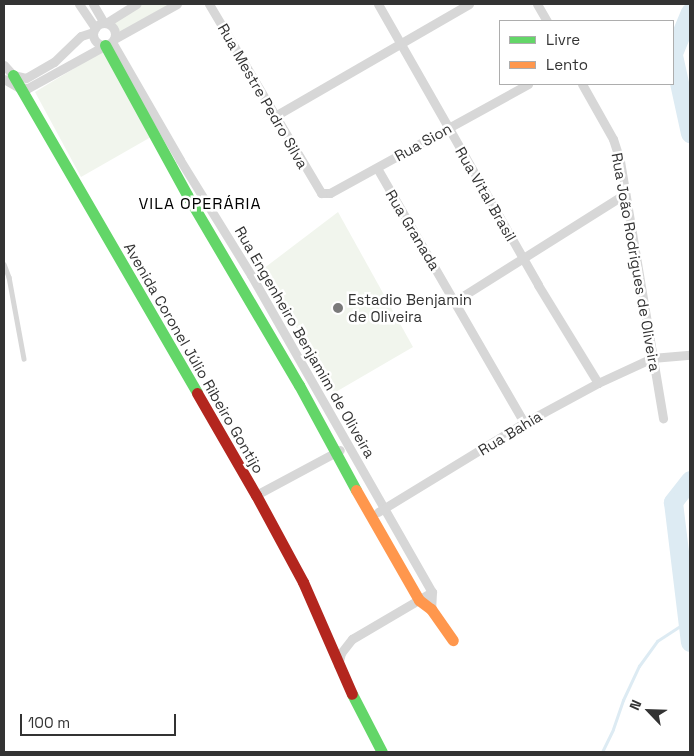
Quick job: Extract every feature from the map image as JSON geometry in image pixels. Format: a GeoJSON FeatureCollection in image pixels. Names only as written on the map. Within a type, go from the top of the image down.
{"type":"FeatureCollection","features":[{"type":"Feature","properties":{"kind":"street"},"geometry":{"type":"LineString","coordinates":[[79,4],[99,26],[114,31],[109,43]]}},
{"type":"Feature","properties":{"kind":"street"},"geometry":{"type":"LineString","coordinates":[[93,4],[99,26],[96,43],[109,43]]}},
{"type":"Feature","properties":{"kind":"street"},"geometry":{"type":"LineString","coordinates":[[4,66],[9,77],[26,78],[54,62],[81,36],[136,4]]}},
{"type":"Feature","properties":{"kind":"street"},"geometry":{"type":"LineString","coordinates":[[18,87],[28,88],[38,84],[177,4]]}},
{"type":"Feature","properties":{"kind":"street","name":"Rua Mestre Pedro Silva"},"geometry":{"type":"LineString","coordinates":[[209,4],[317,189]]}},
{"type":"Feature","properties":{"kind":"street","name":"Rua Vital Brasil"},"geometry":{"type":"LineString","coordinates":[[378,4],[401,41],[523,259],[598,383]]}},
{"type":"Feature","properties":{"kind":"street"},"geometry":{"type":"LineString","coordinates":[[275,116],[401,41],[469,4]]}},
{"type":"Feature","properties":{"kind":"street"},"geometry":{"type":"LineString","coordinates":[[537,4],[546,20]]}},
{"type":"Feature","properties":{"kind":"street","name":"Rua Engenheiro Benjamim de Oliveira"},"geometry":{"type":"LineString","coordinates":[[109,43],[299,384],[335,453],[419,600],[431,609],[453,640]]}},
{"type":"Feature","properties":{"kind":"street","name":"Avenida Coronel Júlio Ribeiro Gontijo"},"geometry":{"type":"LineString","coordinates":[[9,77],[18,87],[256,495],[304,582],[338,665],[366,725],[382,752]]}},
{"type":"Feature","properties":{"kind":"street","name":"Rua Sion"},"geometry":{"type":"LineString","coordinates":[[317,189],[321,193],[330,193],[526,85]]}},
{"type":"Feature","properties":{"kind":"street","name":"Rua João Rodrigues de Oliveira"},"geometry":{"type":"LineString","coordinates":[[583,85],[613,139],[620,162],[663,418]]}},
{"type":"Feature","properties":{"kind":"street","name":"Rua Engenheiro Benjamim de Oliveira"},"geometry":{"type":"LineString","coordinates":[[176,163],[250,275],[432,592]]}},
{"type":"Feature","properties":{"kind":"street","name":"Rua Granada"},"geometry":{"type":"LineString","coordinates":[[376,168],[455,301],[524,423]]}},
{"type":"Feature","properties":{"kind":"street"},"geometry":{"type":"LineString","coordinates":[[455,301],[625,194]]}},
{"type":"Feature","properties":{"kind":"street"},"geometry":{"type":"LineString","coordinates":[[652,358],[690,355]]}},
{"type":"Feature","properties":{"kind":"street","name":"Rua Bahia"},"geometry":{"type":"LineString","coordinates":[[372,516],[524,423],[598,383],[652,358]]}},
{"type":"Feature","properties":{"kind":"street"},"geometry":{"type":"LineString","coordinates":[[256,495],[347,446]]}},
{"type":"Feature","properties":{"kind":"street"},"geometry":{"type":"LineString","coordinates":[[338,665],[341,653],[352,639],[432,592]]}},
{"type":"Feature","properties":{"kind":"street"},"geometry":{"type":"LineString","coordinates":[[431,609],[432,592]]}},
{"type":"Feature","properties":{"kind":"lane"},"geometry":{"type":"LineString","coordinates":[[4,264],[9,277],[24,359]]}},
{"type":"Feature","properties":{"kind":"shaded area"},"geometry":{"type":"Polygon","coordinates":[[[140,4],[170,4],[120,32],[111,21],[140,4]]]}},
{"type":"Feature","properties":{"kind":"shaded area"},"geometry":{"type":"Polygon","coordinates":[[[103,51],[151,137],[81,177],[35,92],[103,51]]]}},
{"type":"Feature","properties":{"kind":"shaded area","name":"Estadio Benjamin de Oliveira"},"geometry":{"type":"Polygon","coordinates":[[[338,212],[413,347],[334,393],[263,269],[338,212]]]}},
{"type":"Feature","properties":{"kind":"waterway"},"geometry":{"type":"LineString","coordinates":[[674,51],[690,12]]}},
{"type":"Feature","properties":{"kind":"waterway"},"geometry":{"type":"LineString","coordinates":[[674,60],[690,133]]}},
{"type":"Feature","properties":{"kind":"waterway"},"geometry":{"type":"LineString","coordinates":[[690,480],[673,502],[690,642]]}},
{"type":"Feature","properties":{"kind":"waterway"},"geometry":{"type":"LineString","coordinates":[[602,752],[639,666],[657,641],[688,621]]}},
{"type":"Feature","properties":{"kind":"traffic: fast"},"geometry":{"type":"LineString","coordinates":[[105,45],[187,195],[299,385],[356,490]]}},
{"type":"Feature","properties":{"kind":"traffic: fast"},"geometry":{"type":"LineString","coordinates":[[13,75],[197,393]]}},
{"type":"Feature","properties":{"kind":"traffic: fast"},"geometry":{"type":"LineString","coordinates":[[352,694],[382,752]]}},
{"type":"Feature","properties":{"kind":"traffic: slow"},"geometry":{"type":"LineString","coordinates":[[356,490],[419,600],[431,609],[453,640]]}},
{"type":"Feature","properties":{"kind":"traffic: jam"},"geometry":{"type":"LineString","coordinates":[[197,393],[256,495],[303,582],[352,694]]}},
{"type":"Feature","properties":{"kind":"place","name":"Estadio Benjamin de Oliveira"},"geometry":{"type":"Point","coordinates":[338,308]}},
{"type":"Feature","properties":{"kind":"district","name":"VILA OPERÁRIA"},"geometry":{"type":"Point","coordinates":[200,204]}}]}
